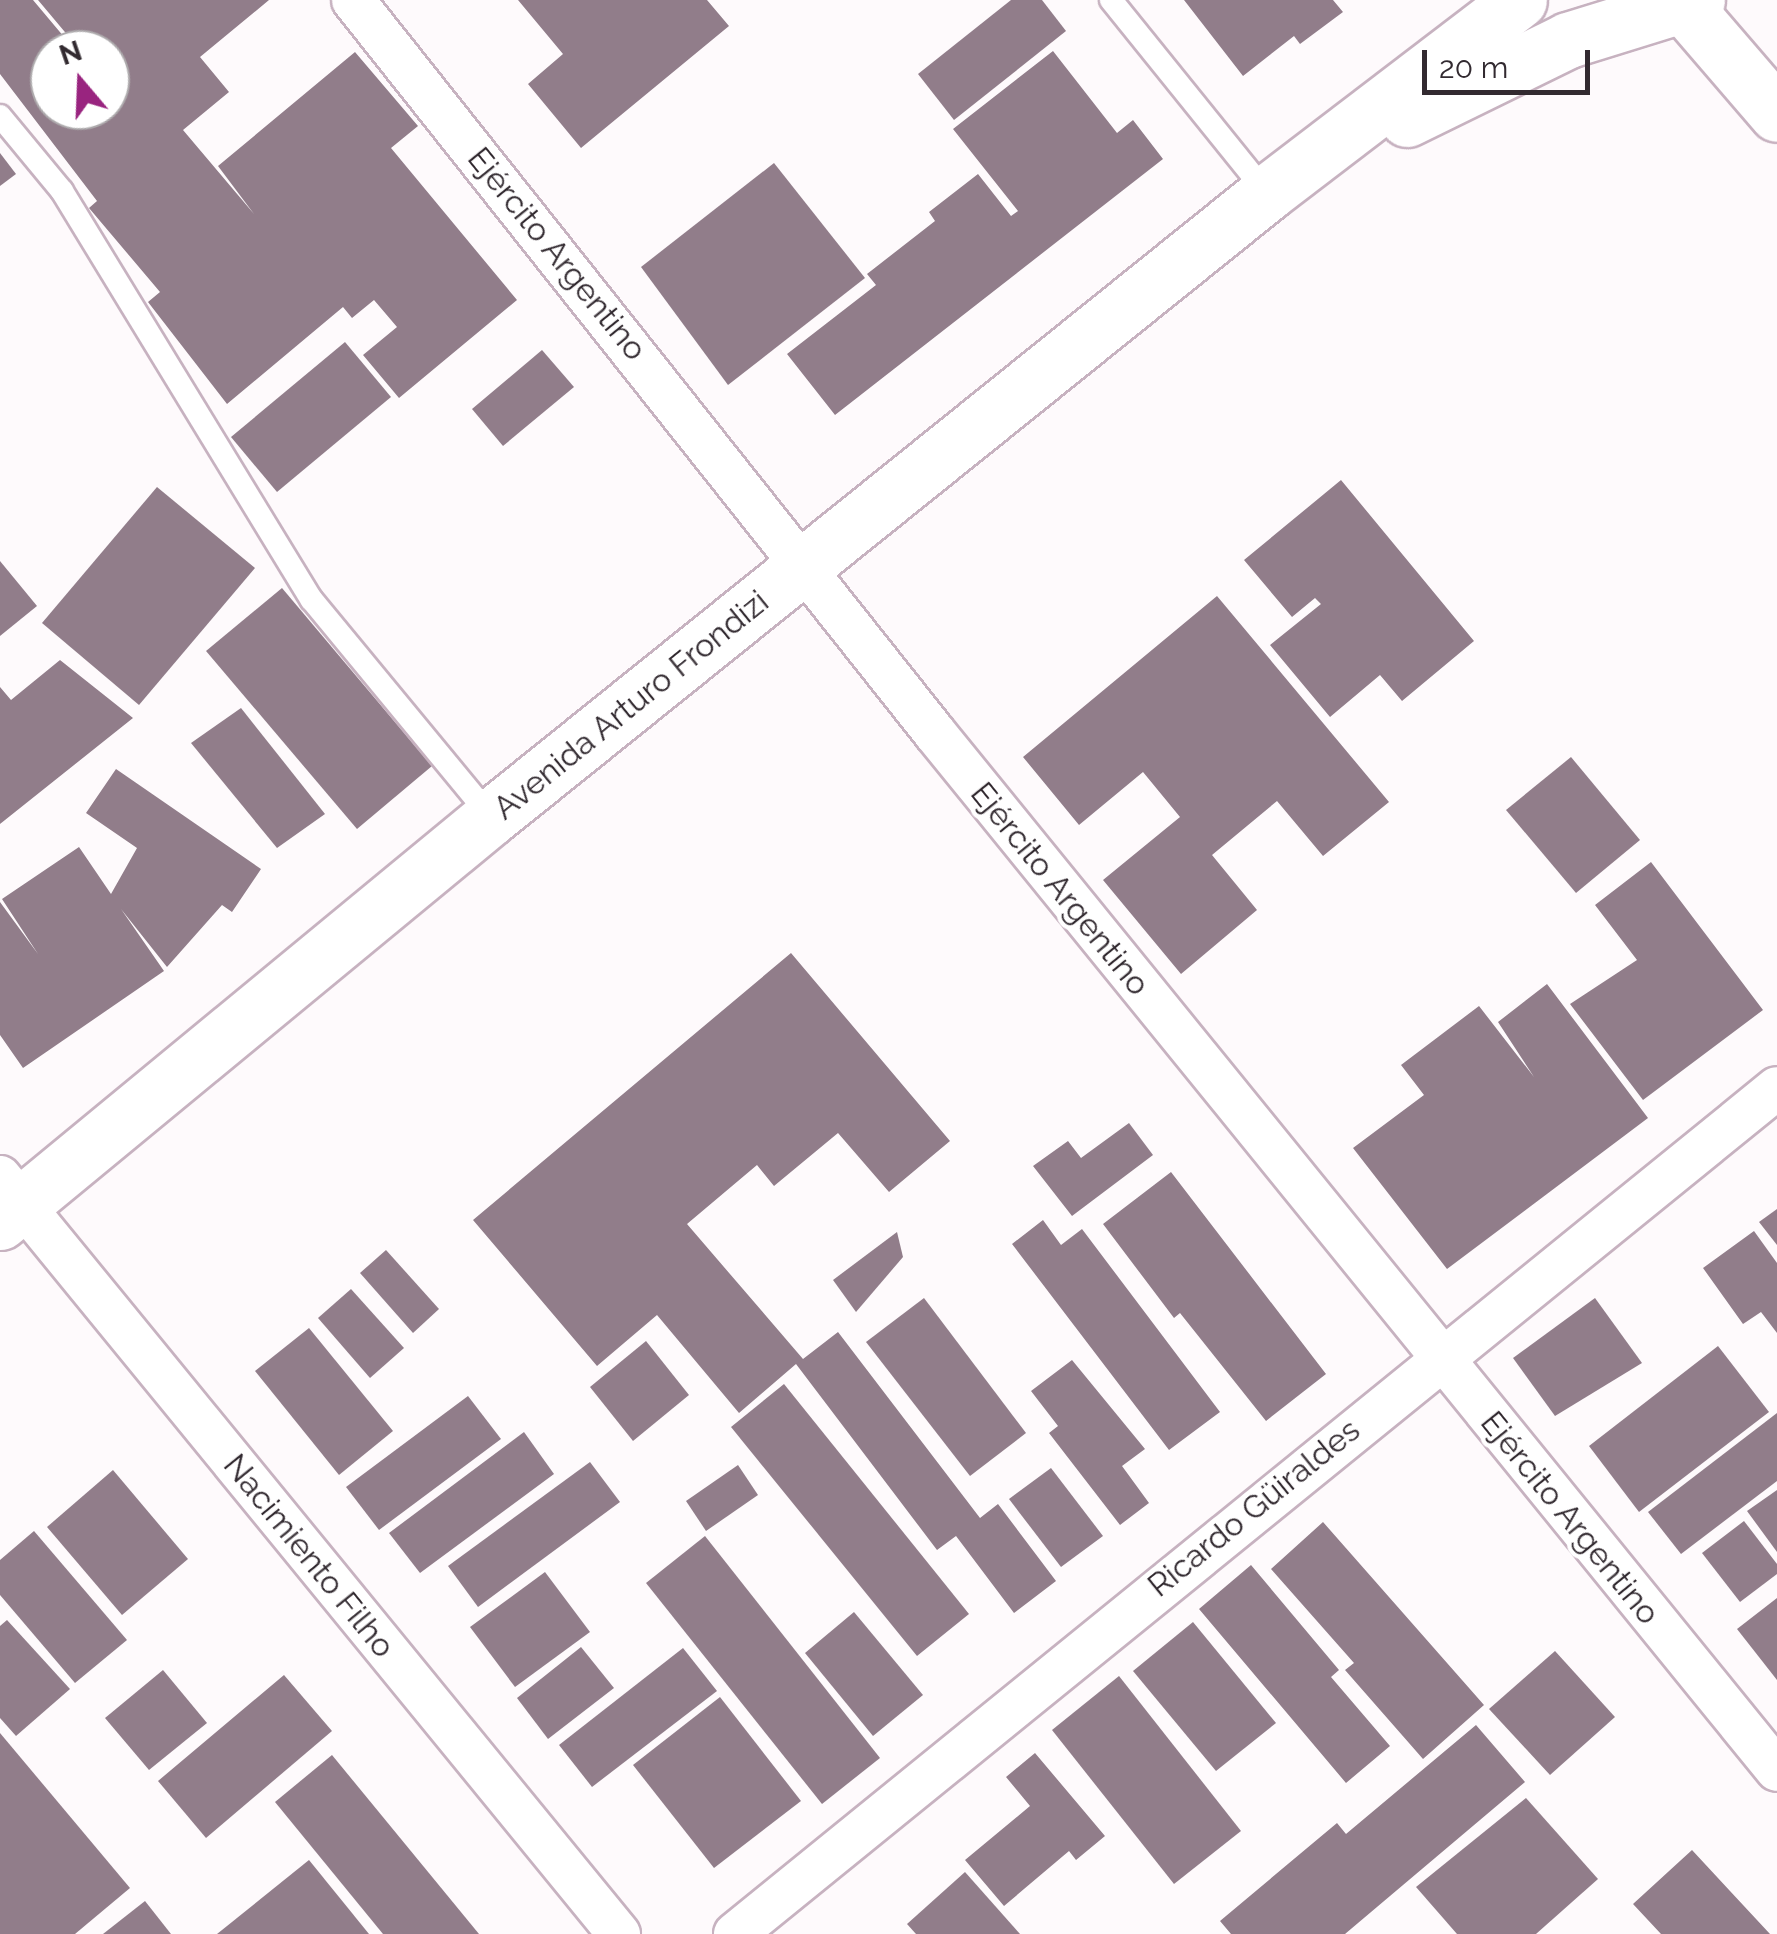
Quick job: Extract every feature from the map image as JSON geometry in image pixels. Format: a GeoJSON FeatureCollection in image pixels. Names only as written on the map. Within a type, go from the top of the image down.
{"type":"FeatureCollection","features":[{"type":"Feature","properties":{"kind":"main road"},"geometry":{"type":"LineString","coordinates":[[1267,192],[1519,0]]}},
{"type":"Feature","properties":{"kind":"main road"},"geometry":{"type":"LineString","coordinates":[[1267,192],[1489,75],[1568,40],[1687,2],[1777,114]]}},
{"type":"Feature","properties":{"kind":"main road","name":"Avenida Arturo Frondizi"},"geometry":{"type":"LineString","coordinates":[[7,1201],[1267,192]]}},
{"type":"Feature","properties":{"kind":"street","name":"Ejército Argentino"},"geometry":{"type":"LineString","coordinates":[[353,0],[807,564],[934,732],[1777,1770]]}},
{"type":"Feature","properties":{"kind":"street","name":"Ricardo Güiraldes"},"geometry":{"type":"LineString","coordinates":[[736,1934],[1438,1357],[1777,1088]]}},
{"type":"Feature","properties":{"kind":"street","name":"Nacimiento Filho"},"geometry":{"type":"LineString","coordinates":[[7,1201],[151,1364],[619,1934]]}},
{"type":"Feature","properties":{"kind":"lane"},"geometry":{"type":"LineString","coordinates":[[1110,0],[1267,192]]}},
{"type":"Feature","properties":{"kind":"lane"},"geometry":{"type":"LineString","coordinates":[[0,116],[62,191],[312,600],[491,817]]}},
{"type":"Feature","properties":{"kind":"building"},"geometry":{"type":"Polygon","coordinates":[[[0,0],[33,0],[58,30],[30,30],[30,113],[0,74],[0,0]]]}},
{"type":"Feature","properties":{"kind":"building"},"geometry":{"type":"Polygon","coordinates":[[[38,0],[269,0],[200,57],[229,92],[183,130],[254,214],[218,166],[355,52],[418,126],[391,148],[517,300],[399,398],[363,355],[397,327],[374,300],[352,318],[343,307],[227,404],[148,302],[160,292],[89,208],[97,201],[43,130],[130,130],[130,30],[63,30],[38,0]]]}},
{"type":"Feature","properties":{"kind":"building"},"geometry":{"type":"Polygon","coordinates":[[[518,0],[707,0],[729,26],[581,148],[528,84],[563,54],[518,0]]]}},
{"type":"Feature","properties":{"kind":"building"},"geometry":{"type":"Polygon","coordinates":[[[1011,0],[1042,0],[1066,31],[954,120],[918,74],[1011,0]]]}},
{"type":"Feature","properties":{"kind":"building"},"geometry":{"type":"Polygon","coordinates":[[[1184,0],[1333,0],[1343,12],[1300,44],[1294,36],[1243,76],[1184,0]]]}},
{"type":"Feature","properties":{"kind":"building"},"geometry":{"type":"Polygon","coordinates":[[[1053,51],[1117,133],[1133,120],[1163,159],[835,415],[787,354],[876,285],[867,274],[935,221],[929,212],[978,174],[1011,216],[1018,211],[953,129],[1053,51]]]}},
{"type":"Feature","properties":{"kind":"building"},"geometry":{"type":"Polygon","coordinates":[[[0,153],[16,174],[0,186],[0,153]]]}},
{"type":"Feature","properties":{"kind":"building"},"geometry":{"type":"Polygon","coordinates":[[[774,163],[865,278],[728,385],[641,267],[774,163]]]}},
{"type":"Feature","properties":{"kind":"building"},"geometry":{"type":"Polygon","coordinates":[[[345,342],[391,397],[277,492],[231,437],[345,342]]]}},
{"type":"Feature","properties":{"kind":"building"},"geometry":{"type":"Polygon","coordinates":[[[542,350],[574,387],[503,446],[472,409],[542,350]]]}},
{"type":"Feature","properties":{"kind":"building"},"geometry":{"type":"Polygon","coordinates":[[[1341,480],[1474,641],[1402,701],[1380,675],[1330,717],[1270,645],[1321,604],[1315,598],[1292,617],[1244,560],[1341,480]]]}},
{"type":"Feature","properties":{"kind":"building"},"geometry":{"type":"Polygon","coordinates":[[[157,487],[255,568],[139,705],[42,623],[157,487]]]}},
{"type":"Feature","properties":{"kind":"building"},"geometry":{"type":"Polygon","coordinates":[[[0,561],[37,606],[0,636],[0,561]]]}},
{"type":"Feature","properties":{"kind":"building"},"geometry":{"type":"Polygon","coordinates":[[[282,588],[432,766],[357,829],[206,651],[282,588]]]}},
{"type":"Feature","properties":{"kind":"building"},"geometry":{"type":"Polygon","coordinates":[[[1217,596],[1389,802],[1323,856],[1277,801],[1212,855],[1257,910],[1181,974],[1103,880],[1180,817],[1143,772],[1079,825],[1023,757],[1217,596]]]}},
{"type":"Feature","properties":{"kind":"building"},"geometry":{"type":"Polygon","coordinates":[[[60,660],[133,718],[0,824],[0,687],[11,700],[60,660]]]}},
{"type":"Feature","properties":{"kind":"building"},"geometry":{"type":"Polygon","coordinates":[[[241,708],[325,814],[277,848],[191,743],[241,708]]]}},
{"type":"Feature","properties":{"kind":"building"},"geometry":{"type":"Polygon","coordinates":[[[1571,757],[1640,840],[1576,893],[1506,810],[1571,757]]]}},
{"type":"Feature","properties":{"kind":"building"},"geometry":{"type":"Polygon","coordinates":[[[116,769],[261,869],[232,912],[222,905],[167,967],[121,909],[164,971],[23,1068],[0,1035],[0,902],[38,954],[2,899],[79,847],[111,894],[137,848],[86,813],[116,769]]]}},
{"type":"Feature","properties":{"kind":"building"},"geometry":{"type":"Polygon","coordinates":[[[1651,862],[1763,1010],[1643,1100],[1570,1004],[1637,960],[1595,905],[1651,862]]]}},
{"type":"Feature","properties":{"kind":"building"},"geometry":{"type":"Polygon","coordinates":[[[791,953],[950,1141],[889,1192],[838,1133],[774,1186],[757,1165],[687,1224],[803,1359],[838,1332],[980,1518],[998,1504],[1056,1581],[1014,1613],[956,1536],[937,1550],[796,1364],[739,1413],[657,1315],[597,1366],[473,1220],[791,953]]]}},
{"type":"Feature","properties":{"kind":"building"},"geometry":{"type":"Polygon","coordinates":[[[1547,984],[1648,1118],[1447,1269],[1353,1148],[1424,1095],[1401,1065],[1479,1006],[1534,1077],[1498,1022],[1547,984]]]}},
{"type":"Feature","properties":{"kind":"building"},"geometry":{"type":"Polygon","coordinates":[[[1129,1123],[1153,1155],[1072,1216],[1033,1166],[1068,1141],[1081,1158],[1129,1123]]]}},
{"type":"Feature","properties":{"kind":"building"},"geometry":{"type":"Polygon","coordinates":[[[1171,1172],[1326,1374],[1266,1421],[1180,1313],[1174,1318],[1103,1224],[1171,1172]]]}},
{"type":"Feature","properties":{"kind":"building"},"geometry":{"type":"Polygon","coordinates":[[[1777,1209],[1777,1245],[1759,1222],[1777,1209]]]}},
{"type":"Feature","properties":{"kind":"building"},"geometry":{"type":"Polygon","coordinates":[[[1043,1220],[1061,1245],[1082,1229],[1220,1412],[1169,1450],[1012,1244],[1043,1220]]]}},
{"type":"Feature","properties":{"kind":"building"},"geometry":{"type":"Polygon","coordinates":[[[1754,1231],[1777,1263],[1777,1333],[1761,1312],[1743,1324],[1703,1268],[1754,1231]]]}},
{"type":"Feature","properties":{"kind":"building"},"geometry":{"type":"Polygon","coordinates":[[[897,1232],[903,1257],[856,1312],[833,1280],[897,1232]]]}},
{"type":"Feature","properties":{"kind":"building"},"geometry":{"type":"Polygon","coordinates":[[[386,1250],[439,1309],[413,1333],[360,1273],[386,1250]]]}},
{"type":"Feature","properties":{"kind":"building"},"geometry":{"type":"Polygon","coordinates":[[[351,1289],[404,1348],[370,1378],[318,1318],[351,1289]]]}},
{"type":"Feature","properties":{"kind":"building"},"geometry":{"type":"Polygon","coordinates":[[[924,1298],[1026,1433],[970,1476],[866,1342],[924,1298]]]}},
{"type":"Feature","properties":{"kind":"building"},"geometry":{"type":"Polygon","coordinates":[[[1595,1298],[1642,1363],[1555,1416],[1513,1358],[1595,1298]]]}},
{"type":"Feature","properties":{"kind":"building"},"geometry":{"type":"Polygon","coordinates":[[[309,1328],[393,1431],[339,1475],[255,1371],[309,1328]]]}},
{"type":"Feature","properties":{"kind":"building"},"geometry":{"type":"Polygon","coordinates":[[[646,1341],[689,1395],[633,1441],[590,1387],[646,1341]]]}},
{"type":"Feature","properties":{"kind":"building"},"geometry":{"type":"Polygon","coordinates":[[[1718,1346],[1769,1412],[1639,1512],[1589,1446],[1718,1346]]]}},
{"type":"Feature","properties":{"kind":"building"},"geometry":{"type":"Polygon","coordinates":[[[1072,1360],[1145,1449],[1122,1466],[1149,1503],[1120,1525],[1049,1433],[1058,1426],[1031,1391],[1072,1360]]]}},
{"type":"Feature","properties":{"kind":"building"},"geometry":{"type":"Polygon","coordinates":[[[784,1384],[969,1614],[917,1656],[731,1427],[784,1384]]]}},
{"type":"Feature","properties":{"kind":"building"},"geometry":{"type":"Polygon","coordinates":[[[468,1396],[501,1439],[379,1530],[346,1487],[468,1396]]]}},
{"type":"Feature","properties":{"kind":"building"},"geometry":{"type":"Polygon","coordinates":[[[1777,1413],[1777,1481],[1681,1554],[1648,1512],[1777,1413]]]}},
{"type":"Feature","properties":{"kind":"building"},"geometry":{"type":"Polygon","coordinates":[[[524,1432],[554,1474],[420,1573],[389,1533],[524,1432]]]}},
{"type":"Feature","properties":{"kind":"building"},"geometry":{"type":"Polygon","coordinates":[[[590,1462],[620,1502],[478,1607],[448,1566],[590,1462]]]}},
{"type":"Feature","properties":{"kind":"building"},"geometry":{"type":"Polygon","coordinates":[[[738,1465],[758,1495],[706,1531],[686,1501],[738,1465]]]}},
{"type":"Feature","properties":{"kind":"building"},"geometry":{"type":"Polygon","coordinates":[[[1051,1468],[1103,1536],[1061,1567],[1009,1499],[1051,1468]]]}},
{"type":"Feature","properties":{"kind":"building"},"geometry":{"type":"Polygon","coordinates":[[[113,1470],[188,1559],[122,1615],[47,1527],[113,1470]]]}},
{"type":"Feature","properties":{"kind":"building"},"geometry":{"type":"Polygon","coordinates":[[[1777,1490],[1777,1552],[1747,1511],[1777,1490]]]}},
{"type":"Feature","properties":{"kind":"building"},"geometry":{"type":"Polygon","coordinates":[[[1744,1521],[1777,1564],[1777,1574],[1740,1602],[1702,1553],[1744,1521]]]}},
{"type":"Feature","properties":{"kind":"building"},"geometry":{"type":"Polygon","coordinates":[[[1323,1522],[1484,1705],[1423,1759],[1345,1670],[1354,1663],[1271,1569],[1323,1522]]]}},
{"type":"Feature","properties":{"kind":"building"},"geometry":{"type":"Polygon","coordinates":[[[34,1531],[127,1640],[75,1683],[0,1595],[0,1560],[34,1531]]]}},
{"type":"Feature","properties":{"kind":"building"},"geometry":{"type":"Polygon","coordinates":[[[705,1536],[880,1758],[822,1804],[646,1583],[705,1536]]]}},
{"type":"Feature","properties":{"kind":"building"},"geometry":{"type":"Polygon","coordinates":[[[1251,1565],[1339,1670],[1331,1677],[1390,1746],[1346,1783],[1199,1609],[1251,1565]]]}},
{"type":"Feature","properties":{"kind":"building"},"geometry":{"type":"Polygon","coordinates":[[[545,1572],[590,1632],[515,1687],[470,1627],[545,1572]]]}},
{"type":"Feature","properties":{"kind":"building"},"geometry":{"type":"Polygon","coordinates":[[[1777,1598],[1777,1680],[1737,1629],[1777,1598]]]}},
{"type":"Feature","properties":{"kind":"building"},"geometry":{"type":"Polygon","coordinates":[[[854,1612],[923,1695],[873,1736],[805,1653],[854,1612]]]}},
{"type":"Feature","properties":{"kind":"building"},"geometry":{"type":"Polygon","coordinates":[[[7,1620],[70,1689],[16,1736],[0,1718],[0,1626],[7,1620]]]}},
{"type":"Feature","properties":{"kind":"building"},"geometry":{"type":"Polygon","coordinates":[[[1193,1622],[1276,1723],[1216,1771],[1133,1671],[1193,1622]]]}},
{"type":"Feature","properties":{"kind":"building"},"geometry":{"type":"Polygon","coordinates":[[[581,1647],[614,1688],[548,1739],[517,1698],[581,1647]]]}},
{"type":"Feature","properties":{"kind":"building"},"geometry":{"type":"Polygon","coordinates":[[[683,1648],[717,1691],[592,1787],[559,1745],[683,1648]]]}},
{"type":"Feature","properties":{"kind":"building"},"geometry":{"type":"Polygon","coordinates":[[[1555,1651],[1615,1717],[1550,1775],[1489,1709],[1555,1651]]]}},
{"type":"Feature","properties":{"kind":"building"},"geometry":{"type":"Polygon","coordinates":[[[163,1670],[207,1723],[149,1770],[105,1718],[163,1670]]]}},
{"type":"Feature","properties":{"kind":"building"},"geometry":{"type":"Polygon","coordinates":[[[284,1675],[332,1731],[206,1838],[158,1781],[284,1675]]]}},
{"type":"Feature","properties":{"kind":"building"},"geometry":{"type":"Polygon","coordinates":[[[1119,1676],[1241,1831],[1174,1884],[1052,1730],[1119,1676]]]}},
{"type":"Feature","properties":{"kind":"building"},"geometry":{"type":"Polygon","coordinates":[[[720,1697],[801,1801],[714,1868],[633,1765],[720,1697]]]}},
{"type":"Feature","properties":{"kind":"building"},"geometry":{"type":"Polygon","coordinates":[[[1476,1725],[1525,1782],[1345,1934],[1231,1934],[1220,1921],[1337,1823],[1346,1834],[1476,1725]]]}},
{"type":"Feature","properties":{"kind":"building"},"geometry":{"type":"Polygon","coordinates":[[[0,1733],[130,1888],[75,1934],[0,1934],[0,1733]]]}},
{"type":"Feature","properties":{"kind":"building"},"geometry":{"type":"Polygon","coordinates":[[[1035,1753],[1105,1836],[1076,1860],[1069,1851],[1004,1906],[965,1860],[1030,1806],[1006,1777],[1035,1753]]]}},
{"type":"Feature","properties":{"kind":"building"},"geometry":{"type":"Polygon","coordinates":[[[332,1755],[479,1934],[383,1934],[275,1802],[332,1755]]]}},
{"type":"Feature","properties":{"kind":"building"},"geometry":{"type":"Polygon","coordinates":[[[1526,1798],[1598,1879],[1536,1934],[1457,1934],[1416,1887],[1526,1798]]]}},
{"type":"Feature","properties":{"kind":"building"},"geometry":{"type":"Polygon","coordinates":[[[1692,1850],[1770,1934],[1661,1934],[1633,1904],[1692,1850]]]}},
{"type":"Feature","properties":{"kind":"building"},"geometry":{"type":"Polygon","coordinates":[[[309,1860],[369,1934],[217,1934],[309,1860]]]}},
{"type":"Feature","properties":{"kind":"building"},"geometry":{"type":"Polygon","coordinates":[[[965,1872],[1020,1934],[916,1934],[907,1924],[965,1872]]]}},
{"type":"Feature","properties":{"kind":"building"},"geometry":{"type":"Polygon","coordinates":[[[145,1901],[171,1934],[103,1934],[145,1901]]]}}]}
